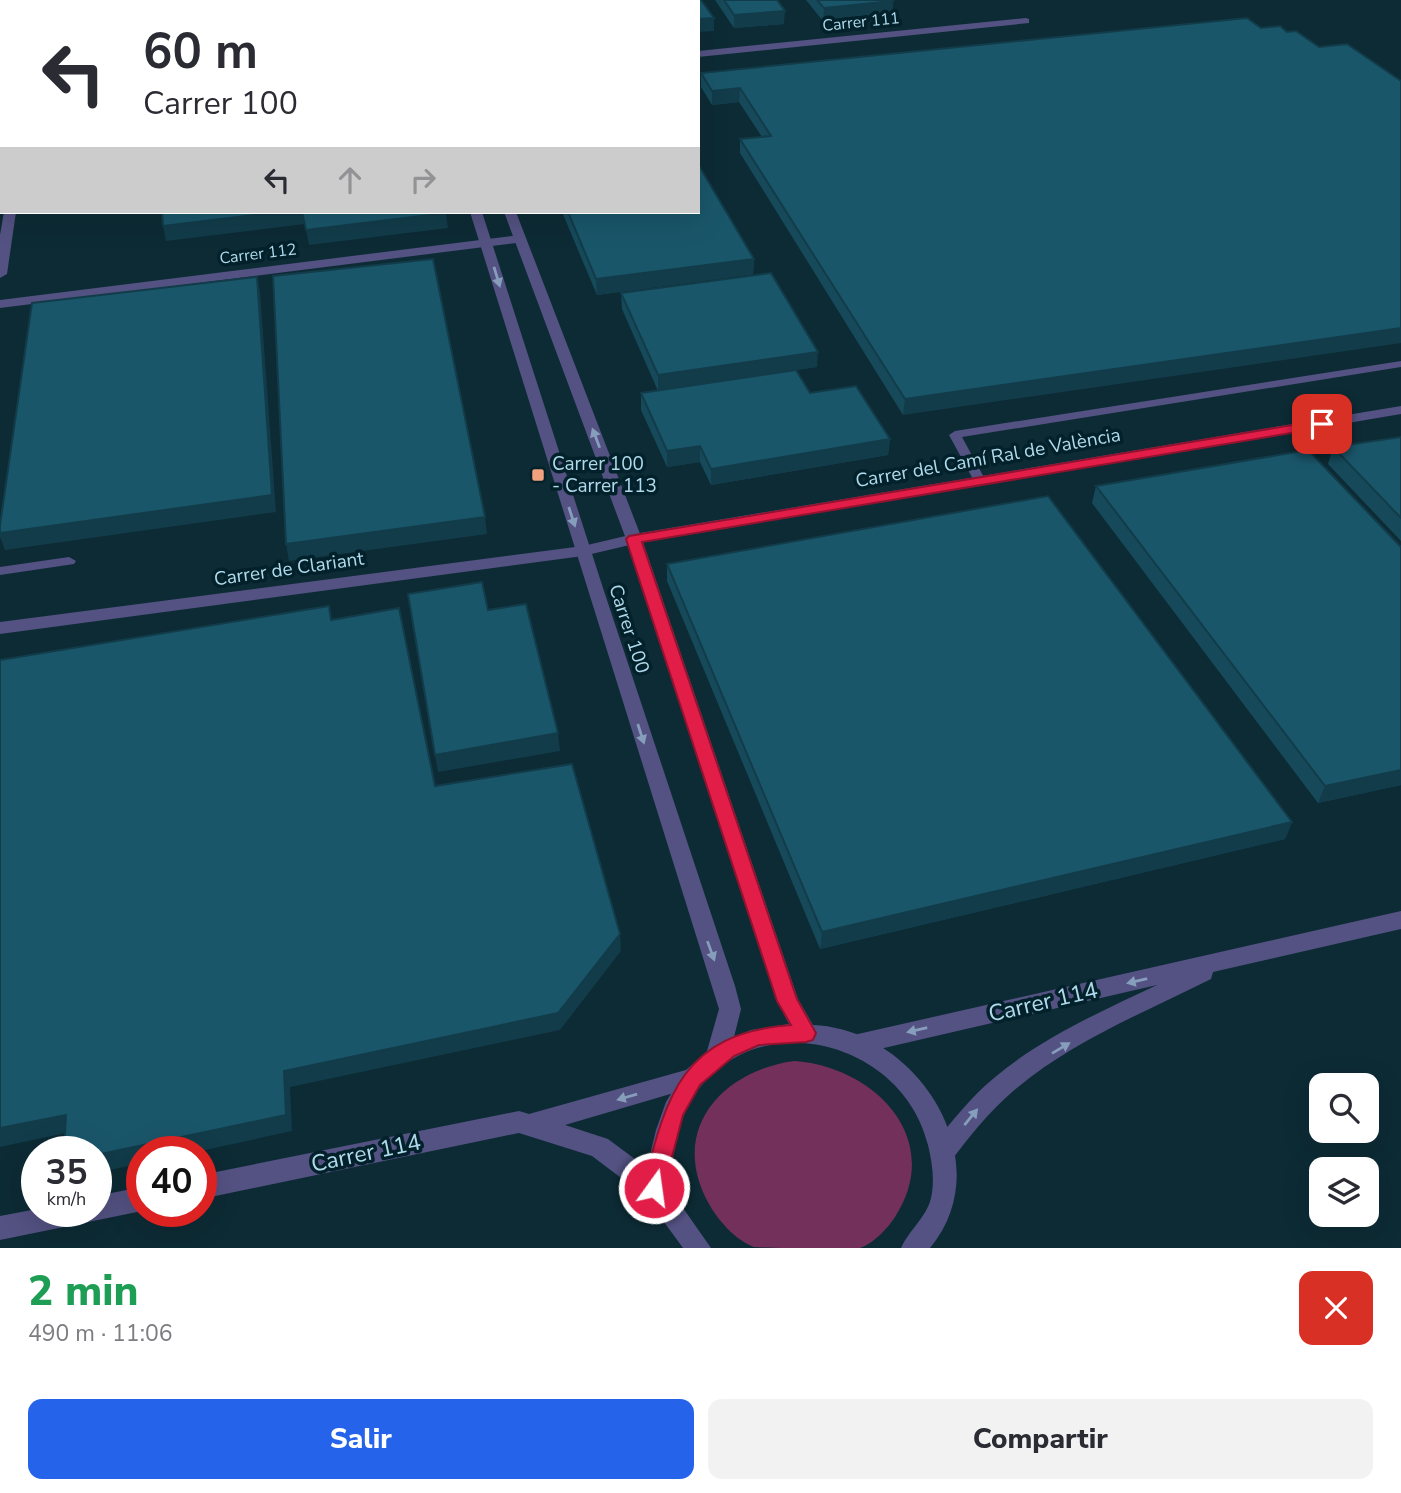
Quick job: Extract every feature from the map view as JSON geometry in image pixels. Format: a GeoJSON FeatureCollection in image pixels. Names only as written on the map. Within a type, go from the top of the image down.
{"type":"FeatureCollection","features":[{"type":"Feature","properties":{"kind":"street","name":"Carrer 111"},"geometry":{"type":"LineString","coordinates":[[700,54],[1026,21]]}},
{"type":"Feature","properties":{"kind":"street"},"geometry":{"type":"LineString","coordinates":[[0,274],[9,214]]}},
{"type":"Feature","properties":{"kind":"street","name":"Carrer 100"},"geometry":{"type":"LineString","coordinates":[[477,214],[724,986],[730,1009],[717,1058]]}},
{"type":"Feature","properties":{"kind":"street","name":"Carrer 100"},"geometry":{"type":"LineString","coordinates":[[511,214],[634,539],[788,1001],[806,1033]]}},
{"type":"Feature","properties":{"kind":"street","name":"Carrer 112"},"geometry":{"type":"LineString","coordinates":[[0,304],[520,239]]}},
{"type":"Feature","properties":{"kind":"street","name":"Carrer del Camí Ral de València"},"geometry":{"type":"LineString","coordinates":[[583,551],[634,539],[1401,411]]}},
{"type":"Feature","properties":{"kind":"street","name":"Carrer de Clariant"},"geometry":{"type":"LineString","coordinates":[[0,628],[583,551]]}},
{"type":"Feature","properties":{"kind":"street","name":"Carrer 114"},"geometry":{"type":"LineString","coordinates":[[866,1042],[1401,920]]}},
{"type":"Feature","properties":{"kind":"street","name":"Carrer 114"},"geometry":{"type":"LineString","coordinates":[[942,1153],[980,1106],[1015,1075],[1109,1019],[1228,960]]}},
{"type":"Feature","properties":{"kind":"street"},"geometry":{"type":"LineString","coordinates":[[654,1188],[673,1112],[693,1078],[727,1050],[758,1037],[806,1033],[866,1042],[902,1073],[930,1111],[947,1171],[944,1202],[931,1227],[916,1247]]}},
{"type":"Feature","properties":{"kind":"street","name":"Carrer 114"},"geometry":{"type":"LineString","coordinates":[[531,1124],[693,1078]]}},
{"type":"Feature","properties":{"kind":"street","name":"Carrer 114"},"geometry":{"type":"LineString","coordinates":[[217,1184],[519,1122],[599,1147],[654,1188],[698,1248]]}},
{"type":"Feature","properties":{"kind":"street"},"geometry":{"type":"LineString","coordinates":[[0,1228],[21,1224]]}},
{"type":"Feature","properties":{"kind":"lane"},"geometry":{"type":"LineString","coordinates":[[980,481],[955,435],[1401,364]]}},
{"type":"Feature","properties":{"kind":"lane"},"geometry":{"type":"LineString","coordinates":[[0,571],[69,561]]}},
{"type":"Feature","properties":{"kind":"shaded area"},"geometry":{"type":"Polygon","coordinates":[[[794,1061],[823,1066],[850,1076],[874,1092],[893,1111],[906,1134],[912,1160],[909,1188],[888,1226],[875,1239],[860,1248],[754,1247],[740,1240],[722,1223],[709,1204],[698,1177],[695,1152],[699,1129],[709,1109],[724,1091],[744,1077],[768,1067],[794,1061]]]}},
{"type":"Feature","properties":{"kind":"building"},"geometry":{"type":"Polygon","coordinates":[[[700,0],[701,0],[714,18],[700,19],[700,0]]]}},
{"type":"Feature","properties":{"kind":"building"},"geometry":{"type":"Polygon","coordinates":[[[724,0],[777,0],[785,11],[734,15],[724,0]]]}},
{"type":"Feature","properties":{"kind":"building"},"geometry":{"type":"Polygon","coordinates":[[[817,0],[892,0],[893,1],[824,8],[817,0]]]}},
{"type":"Feature","properties":{"kind":"building"},"geometry":{"type":"Polygon","coordinates":[[[1247,18],[1261,28],[1280,26],[1287,32],[1296,31],[1319,47],[1347,44],[1401,81],[1401,328],[905,399],[740,139],[771,136],[740,88],[712,91],[701,73],[1247,18]]]}},
{"type":"Feature","properties":{"kind":"building"},"geometry":{"type":"Polygon","coordinates":[[[700,167],[754,259],[596,279],[569,214],[700,214],[700,167]]]}},
{"type":"Feature","properties":{"kind":"building"},"geometry":{"type":"Polygon","coordinates":[[[162,214],[263,214],[163,226],[162,214]]]}},
{"type":"Feature","properties":{"kind":"building"},"geometry":{"type":"Polygon","coordinates":[[[302,214],[438,214],[306,230],[302,214]]]}},
{"type":"Feature","properties":{"kind":"building"},"geometry":{"type":"Polygon","coordinates":[[[433,259],[485,517],[286,544],[273,276],[433,259]]]}},
{"type":"Feature","properties":{"kind":"building"},"geometry":{"type":"Polygon","coordinates":[[[771,273],[818,352],[658,375],[621,293],[771,273]]]}},
{"type":"Feature","properties":{"kind":"building"},"geometry":{"type":"Polygon","coordinates":[[[257,277],[272,495],[0,533],[32,303],[257,277]]]}},
{"type":"Feature","properties":{"kind":"building"},"geometry":{"type":"Polygon","coordinates":[[[796,370],[810,393],[856,386],[890,439],[711,469],[700,446],[667,451],[641,393],[796,370]]]}},
{"type":"Feature","properties":{"kind":"building"},"geometry":{"type":"Polygon","coordinates":[[[1401,437],[1401,518],[1333,447],[1401,437]]]}},
{"type":"Feature","properties":{"kind":"building"},"geometry":{"type":"Polygon","coordinates":[[[1308,450],[1401,547],[1401,770],[1325,786],[1096,486],[1308,450]]]}},
{"type":"Feature","properties":{"kind":"building"},"geometry":{"type":"Polygon","coordinates":[[[1048,496],[1292,822],[822,932],[667,564],[1048,496]]]}},
{"type":"Feature","properties":{"kind":"building"},"geometry":{"type":"Polygon","coordinates":[[[482,582],[488,610],[526,604],[558,733],[435,755],[408,594],[482,582]]]}},
{"type":"Feature","properties":{"kind":"building"},"geometry":{"type":"Polygon","coordinates":[[[329,606],[331,620],[399,608],[435,786],[572,764],[620,934],[558,1013],[284,1071],[286,1115],[186,1136],[126,1136],[126,1149],[112,1152],[112,1136],[65,1136],[66,1115],[0,1128],[0,660],[329,606]]]}},
{"type":"Feature","properties":{"kind":"place","name":"Carrer 100 - Carrer 113"},"geometry":{"type":"Point","coordinates":[538,475]}},
{"type":"Feature","properties":{"kind":"route"},"geometry":{"type":"LineString","coordinates":[[654,1188],[673,1112],[693,1078],[727,1050],[758,1037],[806,1033],[788,1001],[634,539],[1322,424]]}}]}
